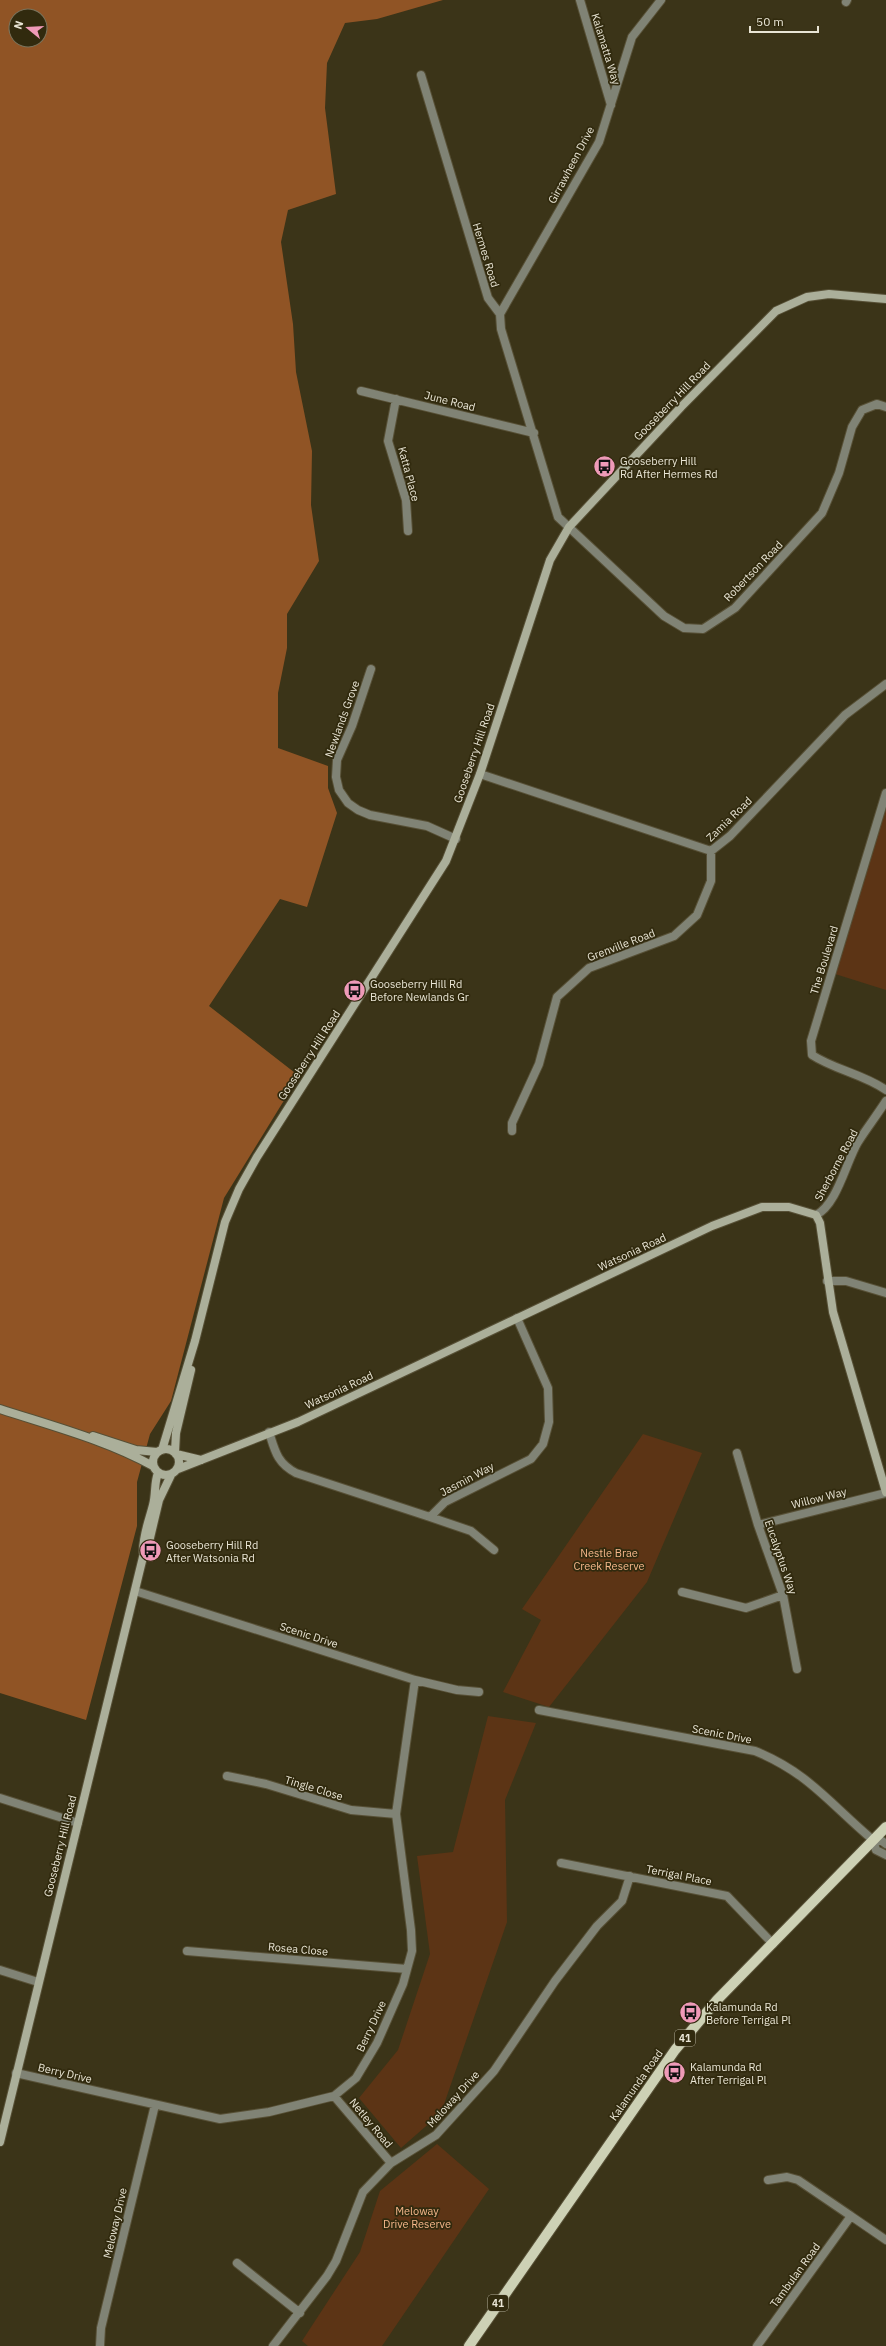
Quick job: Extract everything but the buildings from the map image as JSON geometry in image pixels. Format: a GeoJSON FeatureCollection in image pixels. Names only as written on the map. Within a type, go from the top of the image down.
{"type":"FeatureCollection","features":[{"type":"Feature","properties":{"kind":"main road","name":"Kalamunda Road"},"geometry":{"type":"LineString","coordinates":[[469,2346],[675,2050],[717,2000],[886,1827]]}},
{"type":"Feature","properties":{"kind":"street","name":"Kalamatta Way"},"geometry":{"type":"LineString","coordinates":[[580,0],[612,105]]}},
{"type":"Feature","properties":{"kind":"street","name":"Girrawheen Drive"},"geometry":{"type":"LineString","coordinates":[[500,314],[599,142],[612,105],[626,51],[632,37],[661,0]]}},
{"type":"Feature","properties":{"kind":"street","name":"Hermes Road"},"geometry":{"type":"LineString","coordinates":[[421,75],[488,298],[500,314],[501,329],[534,433],[555,510],[558,517],[569,528]]}},
{"type":"Feature","properties":{"kind":"street","name":"Gooseberry Hill Road"},"geometry":{"type":"LineString","coordinates":[[160,1451],[195,1341],[222,1233],[229,1211],[245,1178],[436,877],[456,839],[480,774],[550,560],[569,528],[681,407],[776,311],[802,299],[829,294],[886,299]]}},
{"type":"Feature","properties":{"kind":"street","name":"June Road"},"geometry":{"type":"LineString","coordinates":[[361,391],[534,433]]}},
{"type":"Feature","properties":{"kind":"street","name":"Katta Place"},"geometry":{"type":"LineString","coordinates":[[396,399],[388,441],[406,500],[408,531]]}},
{"type":"Feature","properties":{"kind":"street","name":"Robertson Road"},"geometry":{"type":"LineString","coordinates":[[569,528],[664,616],[684,628],[703,629],[734,608],[822,513],[840,473],[852,427],[862,410],[877,404],[886,407]]}},
{"type":"Feature","properties":{"kind":"street","name":"Newlands Grove"},"geometry":{"type":"LineString","coordinates":[[371,669],[352,726],[337,760],[336,777],[339,790],[348,803],[358,810],[370,815],[427,826],[456,839]]}},
{"type":"Feature","properties":{"kind":"street","name":"Zamia Road"},"geometry":{"type":"LineString","coordinates":[[480,774],[711,851],[730,836],[845,715],[886,684]]}},
{"type":"Feature","properties":{"kind":"street","name":"The Boulevard"},"geometry":{"type":"LineString","coordinates":[[886,793],[811,1041],[812,1055],[821,1061],[873,1081],[886,1090]]}},
{"type":"Feature","properties":{"kind":"street","name":"Grenville Road"},"geometry":{"type":"LineString","coordinates":[[512,1131],[512,1123],[539,1064],[557,997],[589,968],[674,936],[697,915],[711,881],[711,851]]}},
{"type":"Feature","properties":{"kind":"street","name":"Sherborne Road"},"geometry":{"type":"LineString","coordinates":[[816,1216],[824,1212],[858,1142],[886,1101]]}},
{"type":"Feature","properties":{"kind":"street","name":"Watsonia Road"},"geometry":{"type":"LineString","coordinates":[[178,1469],[269,1432],[298,1422],[517,1318],[742,1214],[762,1207],[789,1207],[816,1216]]}},
{"type":"Feature","properties":{"kind":"street"},"geometry":{"type":"LineString","coordinates":[[816,1216],[824,1236],[827,1281],[841,1344],[886,1493]]}},
{"type":"Feature","properties":{"kind":"street"},"geometry":{"type":"LineString","coordinates":[[827,1281],[846,1281],[886,1293]]}},
{"type":"Feature","properties":{"kind":"street","name":"Jasmin Way"},"geometry":{"type":"LineString","coordinates":[[430,1516],[445,1502],[531,1459],[543,1444],[549,1422],[548,1388],[517,1318]]}},
{"type":"Feature","properties":{"kind":"street","name":"Gooseberry Hill Road"},"geometry":{"type":"LineString","coordinates":[[176,1453],[176,1433],[189,1383],[195,1341]]}},
{"type":"Feature","properties":{"kind":"street"},"geometry":{"type":"LineString","coordinates":[[0,1409],[84,1436],[128,1453],[164,1476],[171,1475],[178,1469],[179,1459],[176,1453]]}},
{"type":"Feature","properties":{"kind":"street"},"geometry":{"type":"LineString","coordinates":[[269,1432],[276,1452],[284,1467],[296,1473],[430,1516],[471,1531],[494,1550]]}},
{"type":"Feature","properties":{"kind":"street"},"geometry":{"type":"LineString","coordinates":[[84,1436],[104,1439],[136,1450],[160,1451],[169,1449],[176,1453],[201,1460]]}},
{"type":"Feature","properties":{"kind":"street"},"geometry":{"type":"LineString","coordinates":[[156,1470],[153,1459],[160,1451]]}},
{"type":"Feature","properties":{"kind":"street","name":"Eucalyptus Way"},"geometry":{"type":"LineString","coordinates":[[737,1453],[758,1525],[783,1595],[797,1669]]}},
{"type":"Feature","properties":{"kind":"street","name":"Gooseberry Hill Road"},"geometry":{"type":"LineString","coordinates":[[143,1557],[143,1540],[153,1506],[156,1470]]}},
{"type":"Feature","properties":{"kind":"street","name":"Gooseberry Hill Road"},"geometry":{"type":"LineString","coordinates":[[0,2142],[143,1557],[149,1542],[159,1500],[171,1475]]}},
{"type":"Feature","properties":{"kind":"street","name":"Willow Way"},"geometry":{"type":"LineString","coordinates":[[758,1525],[886,1493]]}},
{"type":"Feature","properties":{"kind":"street","name":"Scenic Drive"},"geometry":{"type":"LineString","coordinates":[[135,1591],[415,1680],[457,1690],[479,1692]]}},
{"type":"Feature","properties":{"kind":"street"},"geometry":{"type":"LineString","coordinates":[[682,1592],[746,1608],[783,1595]]}},
{"type":"Feature","properties":{"kind":"street","name":"Berry Drive"},"geometry":{"type":"LineString","coordinates":[[16,2073],[220,2119],[268,2112],[334,2096],[356,2078],[377,2044],[407,1969],[412,1951],[411,1930],[396,1814],[415,1680]]}},
{"type":"Feature","properties":{"kind":"street","name":"Scenic Drive"},"geometry":{"type":"LineString","coordinates":[[539,1710],[755,1751],[777,1760],[803,1776],[873,1840],[876,1850],[886,1855]]}},
{"type":"Feature","properties":{"kind":"street","name":"Tingle Close"},"geometry":{"type":"LineString","coordinates":[[227,1776],[266,1784],[351,1810],[396,1814]]}},
{"type":"Feature","properties":{"kind":"street"},"geometry":{"type":"LineString","coordinates":[[0,1798],[78,1823]]}},
{"type":"Feature","properties":{"kind":"street"},"geometry":{"type":"LineString","coordinates":[[873,1840],[882,1840],[886,1844]]}},
{"type":"Feature","properties":{"kind":"street","name":"Terrigal Place"},"geometry":{"type":"LineString","coordinates":[[561,1863],[727,1896],[773,1944]]}},
{"type":"Feature","properties":{"kind":"street","name":"Meloway Drive"},"geometry":{"type":"LineString","coordinates":[[273,2346],[319,2290],[336,2261],[359,2199],[369,2185],[390,2163],[436,2135],[494,2071],[555,1981],[598,1926],[622,1901],[630,1876]]}},
{"type":"Feature","properties":{"kind":"street","name":"Rosea Close"},"geometry":{"type":"LineString","coordinates":[[187,1951],[407,1969]]}},
{"type":"Feature","properties":{"kind":"street"},"geometry":{"type":"LineString","coordinates":[[0,1970],[38,1982]]}},
{"type":"Feature","properties":{"kind":"street","name":"Netley Road"},"geometry":{"type":"LineString","coordinates":[[334,2096],[390,2163]]}},
{"type":"Feature","properties":{"kind":"street","name":"Meloway Drive"},"geometry":{"type":"LineString","coordinates":[[100,2346],[102,2328],[155,2105]]}},
{"type":"Feature","properties":{"kind":"street"},"geometry":{"type":"LineString","coordinates":[[768,2180],[787,2177],[798,2180],[886,2240]]}},
{"type":"Feature","properties":{"kind":"street","name":"Tambulan Road"},"geometry":{"type":"LineString","coordinates":[[757,2346],[851,2216]]}},
{"type":"Feature","properties":{"kind":"street"},"geometry":{"type":"LineString","coordinates":[[237,2264],[300,2313]]}},
{"type":"Feature","properties":{"kind":"green space"},"geometry":{"type":"Polygon","coordinates":[[[886,793],[886,990],[832,973],[886,793]]]}},
{"type":"Feature","properties":{"kind":"green space","name":"Nestle Brae Creek Reserve"},"geometry":{"type":"Polygon","coordinates":[[[643,1434],[702,1453],[647,1582],[549,1707],[503,1692],[541,1620],[522,1609],[643,1434]]]}},
{"type":"Feature","properties":{"kind":"green space"},"geometry":{"type":"Polygon","coordinates":[[[488,1716],[536,1723],[505,1800],[507,1922],[441,2113],[401,2148],[359,2098],[398,2050],[430,1954],[417,1856],[453,1852],[488,1716]]]}},
{"type":"Feature","properties":{"kind":"green space","name":"Meloway Drive Reserve"},"geometry":{"type":"Polygon","coordinates":[[[437,2144],[489,2189],[382,2346],[308,2346],[302,2341],[360,2252],[380,2191],[437,2144]]]}},
{"type":"Feature","properties":{"kind":"shaded area"},"geometry":{"type":"Polygon","coordinates":[[[0,0],[443,0],[377,19],[345,23],[327,63],[325,108],[336,194],[288,210],[281,242],[293,324],[296,372],[312,451],[311,505],[319,561],[287,614],[287,648],[278,693],[278,748],[328,766],[328,788],[337,813],[307,907],[280,899],[209,1006],[299,1076],[224,1198],[171,1401],[150,1434],[137,1482],[137,1526],[86,1720],[0,1693],[0,0]]]}},
{"type":"Feature","properties":{"kind":"place","name":"Gooseberry Hill Rd After Hermes Rd"},"geometry":{"type":"Point","coordinates":[604,467]}},
{"type":"Feature","properties":{"kind":"place","name":"Gooseberry Hill Rd Before Newlands Gr"},"geometry":{"type":"Point","coordinates":[354,990]}},
{"type":"Feature","properties":{"kind":"place","name":"Gooseberry Hill Rd After Watsonia Rd"},"geometry":{"type":"Point","coordinates":[151,1551]}},
{"type":"Feature","properties":{"kind":"place","name":"Kalamunda Rd Before Terrigal Pl"},"geometry":{"type":"Point","coordinates":[690,2013]}},
{"type":"Feature","properties":{"kind":"place","name":"Kalamunda Rd After Terrigal Pl"},"geometry":{"type":"Point","coordinates":[674,2073]}}]}
